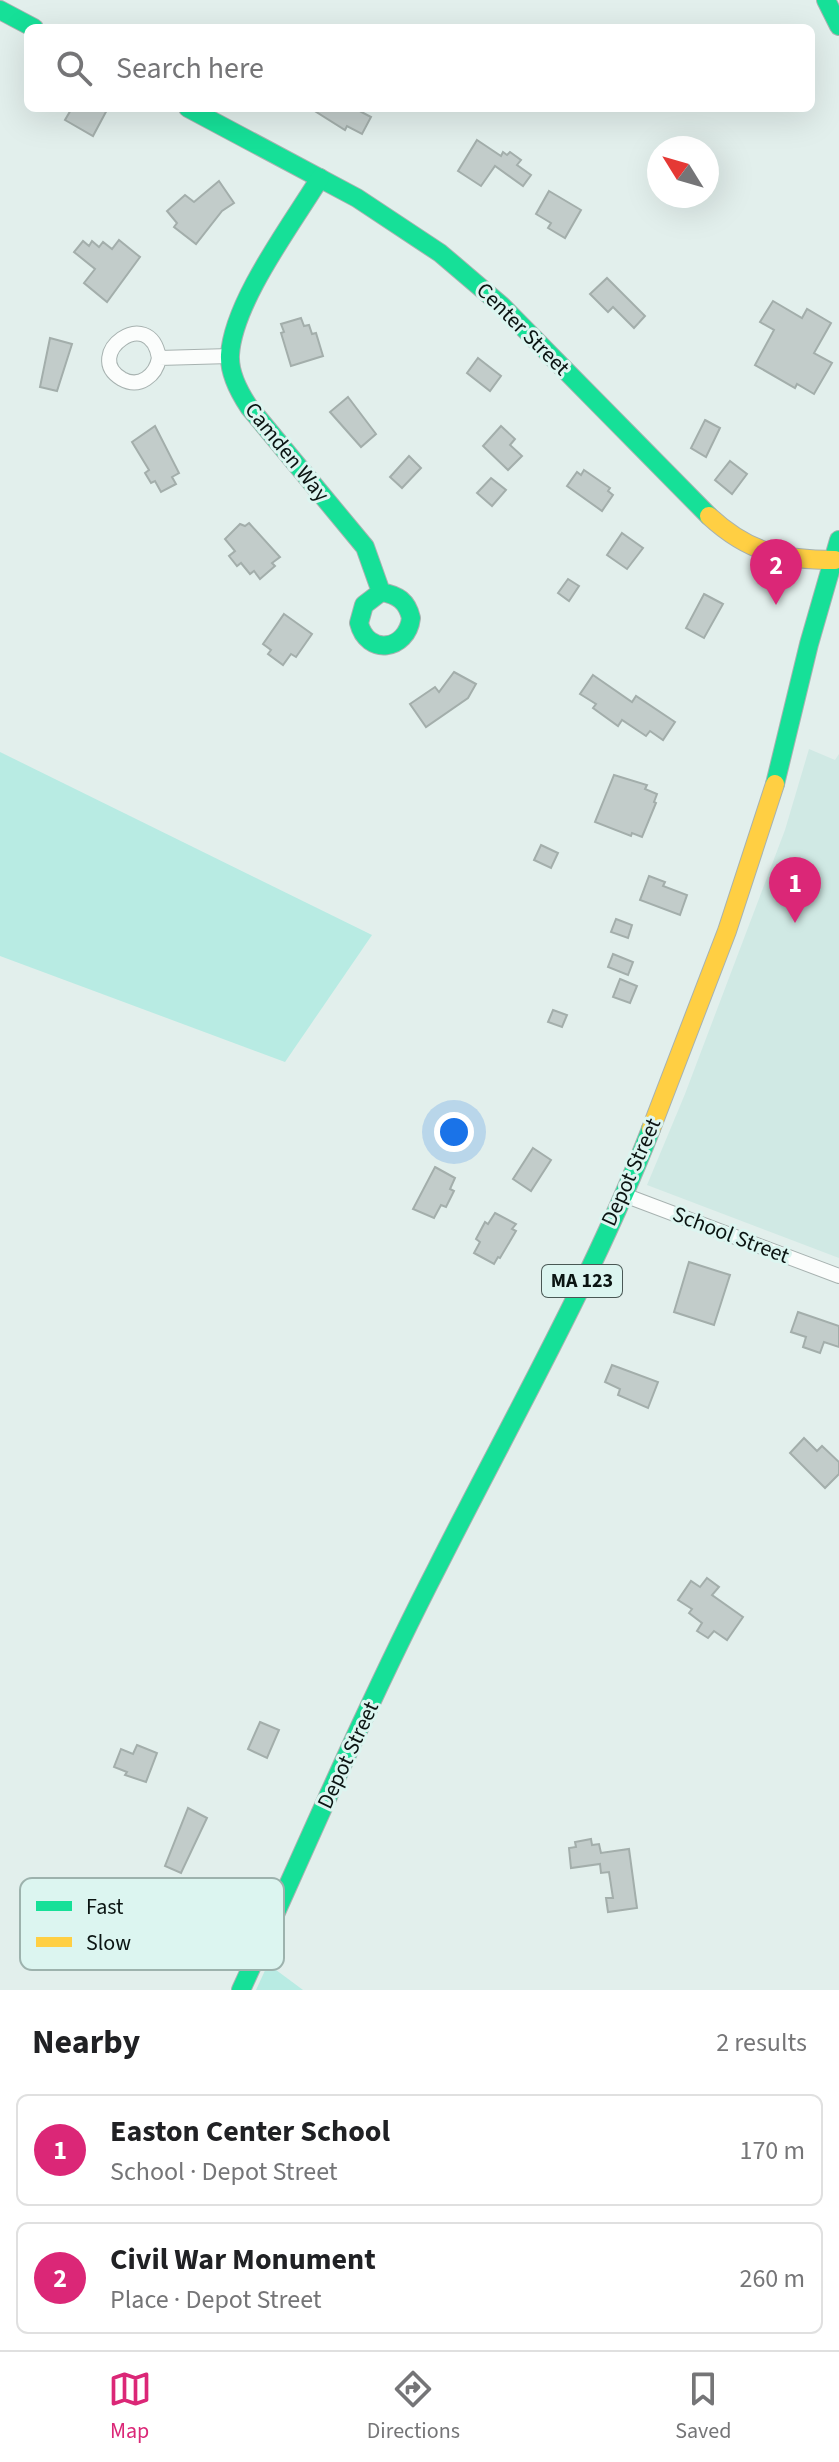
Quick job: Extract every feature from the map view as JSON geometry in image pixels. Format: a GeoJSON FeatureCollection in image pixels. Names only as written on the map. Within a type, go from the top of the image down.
{"type":"FeatureCollection","features":[{"type":"Feature","properties":{"kind":"main road"},"geometry":{"type":"LineString","coordinates":[[826,0],[839,26]]}},
{"type":"Feature","properties":{"kind":"main road"},"geometry":{"type":"LineString","coordinates":[[0,10],[26,24]]}},
{"type":"Feature","properties":{"kind":"main road","name":"Center Street"},"geometry":{"type":"LineString","coordinates":[[196,112],[399,224],[461,269],[501,305],[721,526],[769,556],[788,560],[837,561]]}},
{"type":"Feature","properties":{"kind":"main road"},"geometry":{"type":"LineString","coordinates":[[230,356],[242,312],[320,178]]}},
{"type":"Feature","properties":{"kind":"main road","name":"Camden Way"},"geometry":{"type":"LineString","coordinates":[[230,356],[233,373],[245,401],[365,547],[381,592]]}},
{"type":"Feature","properties":{"kind":"main road","name":"Depot Street"},"geometry":{"type":"LineString","coordinates":[[284,1895],[354,1740],[624,1195],[727,931],[779,772],[809,644],[837,561],[839,540]]}},
{"type":"Feature","properties":{"kind":"main road","name":"Depot Street"},"geometry":{"type":"LineString","coordinates":[[241,1990],[250,1970]]}},
{"type":"Feature","properties":{"kind":"street"},"geometry":{"type":"LineString","coordinates":[[159,358],[230,356]]}},
{"type":"Feature","properties":{"kind":"street","name":"School Street"},"geometry":{"type":"LineString","coordinates":[[624,1195],[839,1276]]}},
{"type":"Feature","properties":{"kind":"shaded area"},"geometry":{"type":"Polygon","coordinates":[[[809,749],[835,760],[839,754],[839,1258],[647,1185],[685,1094],[785,830],[809,749]]]}},
{"type":"Feature","properties":{"kind":"shaded area"},"geometry":{"type":"Polygon","coordinates":[[[0,752],[372,935],[285,1062],[0,956],[0,752]]]}},
{"type":"Feature","properties":{"kind":"shaded area"},"geometry":{"type":"Polygon","coordinates":[[[265,1970],[276,1970],[303,1990],[256,1990],[265,1970]]]}},
{"type":"Feature","properties":{"kind":"building"},"geometry":{"type":"Polygon","coordinates":[[[70,112],[106,112],[93,136],[65,120],[70,112]]]}},
{"type":"Feature","properties":{"kind":"building"},"geometry":{"type":"Polygon","coordinates":[[[316,112],[362,112],[371,117],[362,134],[347,126],[345,130],[316,112]]]}},
{"type":"Feature","properties":{"kind":"building"},"geometry":{"type":"Polygon","coordinates":[[[477,140],[501,156],[503,152],[507,155],[510,152],[521,160],[517,165],[531,175],[523,186],[495,166],[481,186],[458,171],[477,140]]]}},
{"type":"Feature","properties":{"kind":"building"},"geometry":{"type":"Polygon","coordinates":[[[219,181],[234,203],[222,211],[196,244],[174,227],[177,223],[167,211],[185,195],[194,202],[219,181]]]}},
{"type":"Feature","properties":{"kind":"building"},"geometry":{"type":"Polygon","coordinates":[[[549,191],[581,210],[565,238],[548,228],[551,223],[536,214],[549,191]]]}},
{"type":"Feature","properties":{"kind":"building"},"geometry":{"type":"Polygon","coordinates":[[[119,240],[140,257],[107,302],[84,283],[95,269],[74,252],[83,241],[89,246],[92,241],[99,247],[103,242],[112,249],[119,240]]]}},
{"type":"Feature","properties":{"kind":"building"},"geometry":{"type":"Polygon","coordinates":[[[607,278],[645,316],[634,328],[613,307],[608,312],[590,294],[607,278]]]}},
{"type":"Feature","properties":{"kind":"building"},"geometry":{"type":"Polygon","coordinates":[[[773,301],[802,318],[807,309],[831,323],[814,353],[832,363],[814,394],[797,384],[795,388],[755,365],[774,330],[760,322],[773,301]]]}},
{"type":"Feature","properties":{"kind":"building"},"geometry":{"type":"Polygon","coordinates":[[[301,318],[304,326],[309,325],[312,334],[316,333],[323,356],[291,366],[281,324],[301,318]]]}},
{"type":"Feature","properties":{"kind":"building"},"geometry":{"type":"Polygon","coordinates":[[[50,338],[72,344],[57,391],[40,387],[50,338]]]}},
{"type":"Feature","properties":{"kind":"building"},"geometry":{"type":"Polygon","coordinates":[[[478,358],[501,376],[490,391],[467,373],[478,358]]]}},
{"type":"Feature","properties":{"kind":"building"},"geometry":{"type":"Polygon","coordinates":[[[348,397],[376,434],[361,447],[330,412],[348,397]]]}},
{"type":"Feature","properties":{"kind":"building"},"geometry":{"type":"Polygon","coordinates":[[[705,420],[720,428],[706,457],[691,448],[705,420]]]}},
{"type":"Feature","properties":{"kind":"building"},"geometry":{"type":"Polygon","coordinates":[[[155,426],[179,473],[172,477],[176,484],[161,492],[155,481],[151,483],[145,473],[149,470],[132,442],[155,426]]]}},
{"type":"Feature","properties":{"kind":"building"},"geometry":{"type":"Polygon","coordinates":[[[501,426],[515,439],[510,445],[522,456],[508,470],[483,446],[501,426]]]}},
{"type":"Feature","properties":{"kind":"building"},"geometry":{"type":"Polygon","coordinates":[[[409,456],[421,468],[402,488],[390,477],[409,456]]]}},
{"type":"Feature","properties":{"kind":"building"},"geometry":{"type":"Polygon","coordinates":[[[730,461],[747,474],[732,494],[715,480],[730,461]]]}},
{"type":"Feature","properties":{"kind":"building"},"geometry":{"type":"Polygon","coordinates":[[[584,470],[610,488],[608,491],[613,495],[602,511],[567,486],[577,472],[581,475],[584,470]]]}},
{"type":"Feature","properties":{"kind":"building"},"geometry":{"type":"Polygon","coordinates":[[[491,478],[506,490],[492,506],[477,493],[491,478]]]}},
{"type":"Feature","properties":{"kind":"building"},"geometry":{"type":"Polygon","coordinates":[[[249,523],[280,557],[260,579],[254,571],[250,574],[241,563],[237,566],[229,556],[235,551],[225,539],[240,524],[245,526],[249,523]]]}},
{"type":"Feature","properties":{"kind":"building"},"geometry":{"type":"Polygon","coordinates":[[[622,533],[643,548],[627,569],[607,555],[622,533]]]}},
{"type":"Feature","properties":{"kind":"building"},"geometry":{"type":"Polygon","coordinates":[[[568,579],[579,586],[569,601],[558,593],[568,579]]]}},
{"type":"Feature","properties":{"kind":"building"},"geometry":{"type":"Polygon","coordinates":[[[704,594],[723,604],[704,638],[686,628],[704,594]]]}},
{"type":"Feature","properties":{"kind":"building"},"geometry":{"type":"Polygon","coordinates":[[[284,614],[312,634],[296,657],[291,654],[283,665],[268,654],[271,650],[263,644],[284,614]]]}},
{"type":"Feature","properties":{"kind":"building"},"geometry":{"type":"Polygon","coordinates":[[[454,672],[476,684],[468,698],[426,727],[410,704],[435,687],[439,692],[454,672]]]}},
{"type":"Feature","properties":{"kind":"building"},"geometry":{"type":"Polygon","coordinates":[[[593,675],[632,702],[636,696],[675,722],[663,740],[650,731],[646,736],[622,720],[618,726],[593,708],[596,704],[580,694],[593,675]]]}},
{"type":"Feature","properties":{"kind":"building"},"geometry":{"type":"Polygon","coordinates":[[[614,775],[647,785],[645,789],[657,794],[642,837],[595,822],[614,775]]]}},
{"type":"Feature","properties":{"kind":"building"},"geometry":{"type":"Polygon","coordinates":[[[541,845],[558,853],[551,868],[534,860],[541,845]]]}},
{"type":"Feature","properties":{"kind":"building"},"geometry":{"type":"Polygon","coordinates":[[[649,876],[665,882],[663,886],[687,895],[680,915],[640,900],[649,876]]]}},
{"type":"Feature","properties":{"kind":"building"},"geometry":{"type":"Polygon","coordinates":[[[616,919],[632,925],[628,938],[611,932],[616,919]]]}},
{"type":"Feature","properties":{"kind":"building"},"geometry":{"type":"Polygon","coordinates":[[[613,954],[633,962],[628,975],[608,967],[613,954]]]}},
{"type":"Feature","properties":{"kind":"building"},"geometry":{"type":"Polygon","coordinates":[[[620,979],[637,986],[630,1003],[613,997],[620,979]]]}},
{"type":"Feature","properties":{"kind":"building"},"geometry":{"type":"Polygon","coordinates":[[[553,1010],[567,1015],[562,1027],[548,1022],[553,1010]]]}},
{"type":"Feature","properties":{"kind":"building"},"geometry":{"type":"Polygon","coordinates":[[[533,1148],[551,1160],[531,1191],[513,1179],[533,1148]]]}},
{"type":"Feature","properties":{"kind":"building"},"geometry":{"type":"Polygon","coordinates":[[[435,1167],[455,1178],[450,1189],[454,1191],[446,1207],[441,1205],[434,1218],[413,1209],[435,1167]]]}},
{"type":"Feature","properties":{"kind":"building"},"geometry":{"type":"Polygon","coordinates":[[[495,1213],[516,1224],[512,1229],[516,1231],[494,1264],[474,1253],[480,1242],[476,1239],[485,1222],[488,1224],[495,1213]]]}},
{"type":"Feature","properties":{"kind":"building"},"geometry":{"type":"Polygon","coordinates":[[[689,1262],[730,1275],[714,1325],[674,1312],[689,1262]]]}},
{"type":"Feature","properties":{"kind":"building"},"geometry":{"type":"Polygon","coordinates":[[[798,1312],[839,1326],[839,1347],[824,1342],[820,1353],[803,1347],[806,1337],[791,1332],[798,1312]]]}},
{"type":"Feature","properties":{"kind":"building"},"geometry":{"type":"Polygon","coordinates":[[[612,1365],[658,1382],[648,1408],[618,1395],[620,1389],[605,1382],[612,1365]]]}},
{"type":"Feature","properties":{"kind":"building"},"geometry":{"type":"Polygon","coordinates":[[[804,1438],[817,1451],[822,1446],[839,1462],[839,1474],[825,1488],[790,1453],[804,1438]]]}},
{"type":"Feature","properties":{"kind":"building"},"geometry":{"type":"Polygon","coordinates":[[[707,1578],[719,1587],[712,1595],[743,1617],[727,1640],[714,1631],[708,1638],[697,1631],[702,1623],[689,1613],[692,1609],[678,1600],[691,1581],[700,1587],[707,1578]]]}},
{"type":"Feature","properties":{"kind":"building"},"geometry":{"type":"Polygon","coordinates":[[[260,1722],[279,1730],[267,1758],[248,1749],[260,1722]]]}},
{"type":"Feature","properties":{"kind":"building"},"geometry":{"type":"Polygon","coordinates":[[[137,1745],[157,1753],[146,1782],[125,1775],[127,1772],[114,1767],[121,1749],[133,1754],[137,1745]]]}},
{"type":"Feature","properties":{"kind":"building"},"geometry":{"type":"Polygon","coordinates":[[[188,1808],[207,1818],[181,1873],[165,1866],[188,1808]]]}},
{"type":"Feature","properties":{"kind":"building"},"geometry":{"type":"Polygon","coordinates":[[[591,1839],[592,1845],[599,1844],[601,1853],[629,1849],[637,1908],[608,1912],[606,1898],[613,1898],[609,1872],[601,1873],[600,1864],[571,1868],[569,1848],[576,1847],[575,1842],[591,1839]]]}},
{"type":"Feature","properties":{"kind":"traffic: fast"},"geometry":{"type":"LineString","coordinates":[[826,0],[839,26]]}},
{"type":"Feature","properties":{"kind":"traffic: fast"},"geometry":{"type":"LineString","coordinates":[[0,10],[26,24]]}},
{"type":"Feature","properties":{"kind":"traffic: fast"},"geometry":{"type":"LineString","coordinates":[[196,112],[357,198],[440,253],[501,305],[709,516]]}},
{"type":"Feature","properties":{"kind":"traffic: fast"},"geometry":{"type":"LineString","coordinates":[[320,178],[266,264],[241,311],[230,355],[231,369],[249,407],[365,547],[381,592],[364,605],[359,623],[370,641],[386,645],[402,637],[411,618],[401,600],[381,592]]}},
{"type":"Feature","properties":{"kind":"traffic: fast"},"geometry":{"type":"LineString","coordinates":[[775,784],[809,644],[839,540]]}},
{"type":"Feature","properties":{"kind":"traffic: fast"},"geometry":{"type":"LineString","coordinates":[[284,1894],[385,1672],[577,1296],[651,1129]]}},
{"type":"Feature","properties":{"kind":"traffic: fast"},"geometry":{"type":"LineString","coordinates":[[241,1990],[250,1970]]}},
{"type":"Feature","properties":{"kind":"traffic: slow"},"geometry":{"type":"LineString","coordinates":[[709,516],[738,538],[768,552],[835,560]]}},
{"type":"Feature","properties":{"kind":"traffic: slow"},"geometry":{"type":"LineString","coordinates":[[651,1129],[727,931],[775,784]]}},
{"type":"Feature","properties":{"kind":"place","name":"Civil War Monument"},"geometry":{"type":"Point","coordinates":[776,605]}},
{"type":"Feature","properties":{"kind":"place","name":"Easton Center School"},"geometry":{"type":"Point","coordinates":[795,923]}}]}
